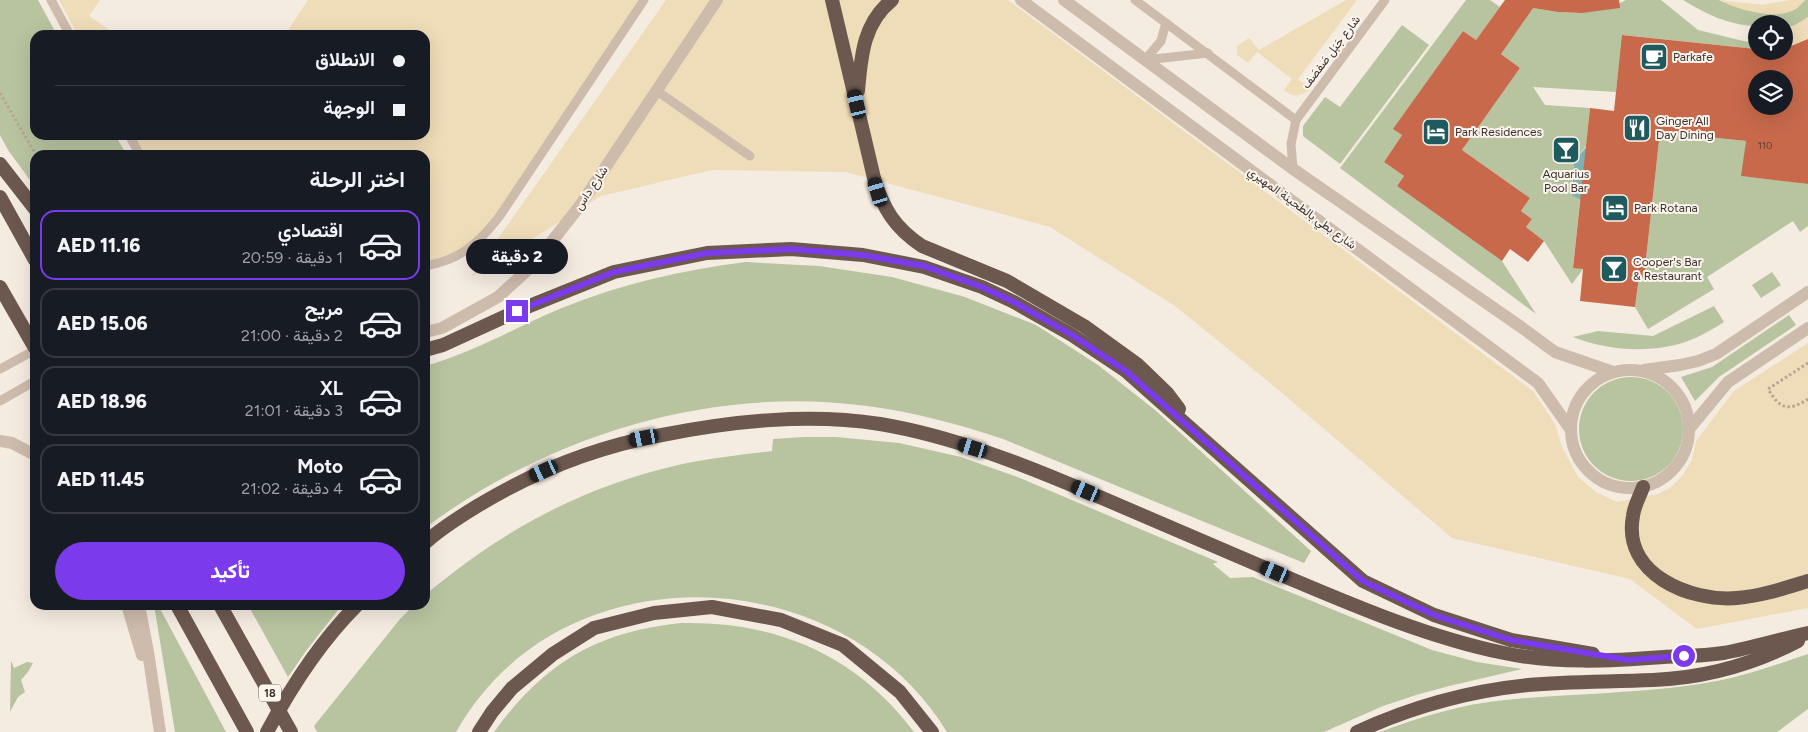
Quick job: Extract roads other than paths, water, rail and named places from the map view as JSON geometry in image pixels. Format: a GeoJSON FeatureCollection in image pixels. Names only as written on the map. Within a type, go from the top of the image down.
{"type":"FeatureCollection","features":[{"type":"Feature","properties":{"kind":"highway"},"geometry":{"type":"LineString","coordinates":[[832,0],[878,192],[889,216],[903,232],[922,246],[1007,281],[1091,331],[1138,365],[1153,379],[1167,393],[1194,430]]}},
{"type":"Feature","properties":{"kind":"highway"},"geometry":{"type":"LineString","coordinates":[[857,104],[863,45],[873,22],[892,0]]}},
{"type":"Feature","properties":{"kind":"highway"},"geometry":{"type":"LineString","coordinates":[[0,164],[30,203]]}},
{"type":"Feature","properties":{"kind":"highway"},"geometry":{"type":"LineString","coordinates":[[0,197],[30,251]]}},
{"type":"Feature","properties":{"kind":"highway"},"geometry":{"type":"LineString","coordinates":[[430,349],[443,345],[517,311],[614,272],[707,253],[791,249],[863,255],[924,266],[982,287],[1014,302],[1072,335],[1126,371],[1363,581],[1434,615],[1511,640],[1628,660]]}},
{"type":"Feature","properties":{"kind":"highway"},"geometry":{"type":"LineString","coordinates":[[0,287],[30,340]]}},
{"type":"Feature","properties":{"kind":"highway"},"geometry":{"type":"LineString","coordinates":[[430,538],[467,512],[501,492],[591,452],[625,442],[711,425],[749,421],[787,419],[877,424],[913,431],[965,446],[1052,477],[1361,609],[1432,635],[1506,654],[1538,659],[1628,660],[1721,653],[1808,635]]}},
{"type":"Feature","properties":{"kind":"highway"},"geometry":{"type":"LineString","coordinates":[[1643,487],[1632,516],[1633,540],[1640,557],[1654,574],[1678,589],[1706,598],[1737,598],[1766,594],[1808,581]]}},
{"type":"Feature","properties":{"kind":"highway"},"geometry":{"type":"LineString","coordinates":[[479,732],[492,712],[512,688],[553,654],[594,628],[654,613],[712,607],[781,620],[843,645],[900,692],[932,732]]}},
{"type":"Feature","properties":{"kind":"highway"},"geometry":{"type":"LineString","coordinates":[[180,610],[247,732]]}},
{"type":"Feature","properties":{"kind":"highway","name":"18"},"geometry":{"type":"LineString","coordinates":[[223,610],[291,732]]}},
{"type":"Feature","properties":{"kind":"highway"},"geometry":{"type":"LineString","coordinates":[[267,732],[307,666],[342,620],[352,610]]}},
{"type":"Feature","properties":{"kind":"highway"},"geometry":{"type":"LineString","coordinates":[[1357,732],[1403,713],[1442,701],[1501,688],[1556,683],[1655,680],[1719,671],[1766,656],[1808,635]]}},
{"type":"Feature","properties":{"kind":"street","name":"شارع داس"},"geometry":{"type":"LineString","coordinates":[[430,331],[442,328],[498,297],[534,264],[579,207],[717,0]]}},
{"type":"Feature","properties":{"kind":"street","name":"شارع بطي بالطحينة المهيري"},"geometry":{"type":"LineString","coordinates":[[1021,0],[1538,382],[1571,430]]}},
{"type":"Feature","properties":{"kind":"street"},"geometry":{"type":"LineString","coordinates":[[1064,0],[1293,168],[1555,352],[1613,372]]}},
{"type":"Feature","properties":{"kind":"street"},"geometry":{"type":"LineString","coordinates":[[1643,370],[1661,378],[1676,391],[1686,409],[1690,428],[1686,448],[1677,466],[1662,479],[1643,487],[1626,488],[1609,484],[1594,476],[1582,463],[1574,447],[1571,430],[1573,414],[1578,400],[1587,388],[1599,378],[1613,372],[1680,365],[1716,354],[1808,292]]}},
{"type":"Feature","properties":{"kind":"street"},"geometry":{"type":"LineString","coordinates":[[1690,428],[1728,382],[1808,328]]}},
{"type":"Feature","properties":{"kind":"street"},"geometry":{"type":"LineString","coordinates":[[0,441],[12,443],[30,452]]}},
{"type":"Feature","properties":{"kind":"street"},"geometry":{"type":"LineString","coordinates":[[129,610],[155,698]]}},
{"type":"Feature","properties":{"kind":"street"},"geometry":{"type":"LineString","coordinates":[[140,610],[160,732]]}},
{"type":"Feature","properties":{"kind":"lane"},"geometry":{"type":"LineString","coordinates":[[51,0],[67,30]]}},
{"type":"Feature","properties":{"kind":"lane"},"geometry":{"type":"LineString","coordinates":[[430,265],[459,256],[475,245],[488,231],[644,0]]}},
{"type":"Feature","properties":{"kind":"lane"},"geometry":{"type":"LineString","coordinates":[[1135,0],[1296,120]]}},
{"type":"Feature","properties":{"kind":"lane","name":"شارع جَبَل صَفصَف"},"geometry":{"type":"LineString","coordinates":[[1293,168],[1291,144],[1296,120],[1385,0]]}},
{"type":"Feature","properties":{"kind":"lane"},"geometry":{"type":"LineString","coordinates":[[1145,60],[1161,41],[1166,23]]}},
{"type":"Feature","properties":{"kind":"lane"},"geometry":{"type":"LineString","coordinates":[[1145,60],[1208,53]]}},
{"type":"Feature","properties":{"kind":"lane"},"geometry":{"type":"LineString","coordinates":[[656,91],[750,156]]}},
{"type":"Feature","properties":{"kind":"lane"},"geometry":{"type":"LineString","coordinates":[[0,369],[30,352]]}},
{"type":"Feature","properties":{"kind":"lane"},"geometry":{"type":"LineString","coordinates":[[0,401],[30,384]]}},
{"type":"Feature","properties":{"kind":"water"},"geometry":{"type":"Polygon","coordinates":[[[1588,145],[1582,201],[1572,195],[1574,161],[1588,145]]]}},
{"type":"Feature","properties":{"kind":"place","name":"Parkafe"},"geometry":{"type":"Point","coordinates":[1654,57]}},
{"type":"Feature","properties":{"kind":"place","name":"Ginger All Day Dining"},"geometry":{"type":"Point","coordinates":[1637,128]}},
{"type":"Feature","properties":{"kind":"place","name":"Park Residences"},"geometry":{"type":"Point","coordinates":[1436,132]}},
{"type":"Feature","properties":{"kind":"place","name":"Aquarius Pool Bar"},"geometry":{"type":"Point","coordinates":[1566,150]}},
{"type":"Feature","properties":{"kind":"place","name":"Park Rotana"},"geometry":{"type":"Point","coordinates":[1615,208]}},
{"type":"Feature","properties":{"kind":"place","name":"Cooper's Bar & Restaurant"},"geometry":{"type":"Point","coordinates":[1614,269]}}]}
